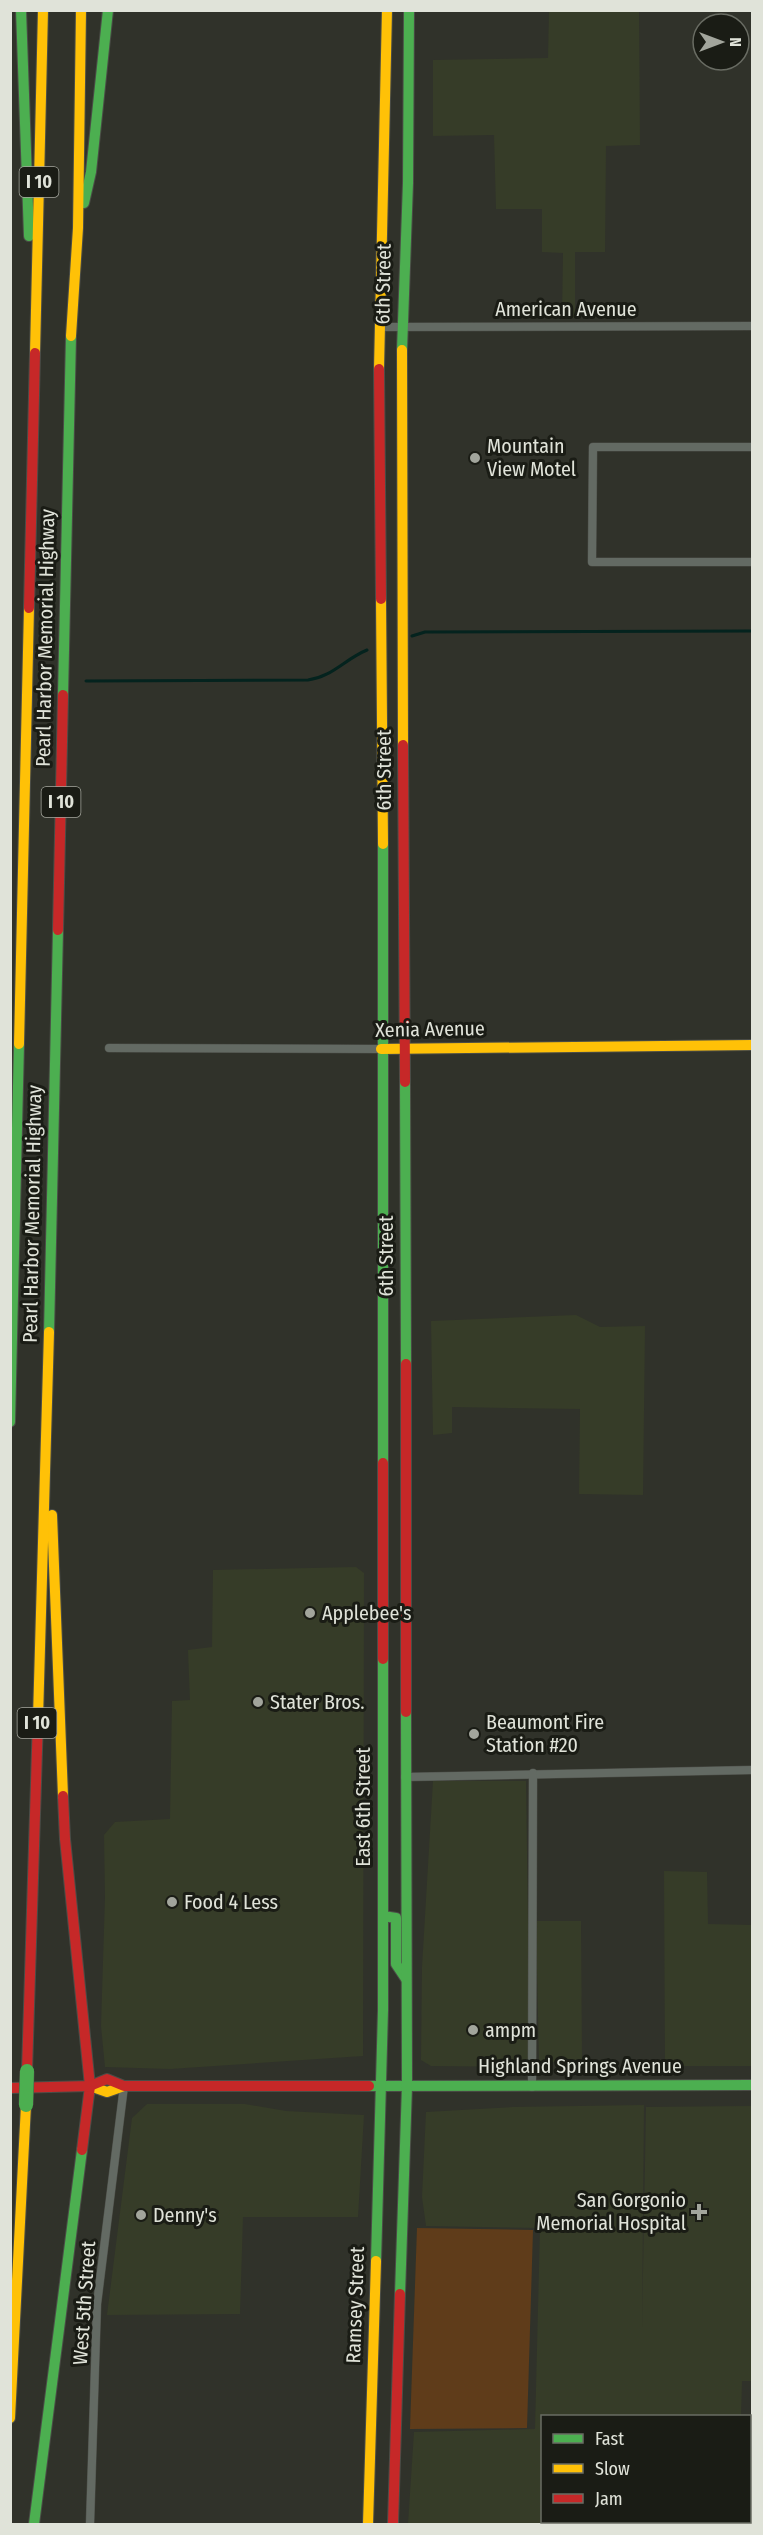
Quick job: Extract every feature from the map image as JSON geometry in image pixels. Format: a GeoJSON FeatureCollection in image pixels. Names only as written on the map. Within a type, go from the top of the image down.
{"type":"FeatureCollection","features":[{"type":"Feature","properties":{"kind":"main road"},"geometry":{"type":"LineString","coordinates":[[21,10],[34,354]]}},
{"type":"Feature","properties":{"kind":"main road","name":"Pearl Harbor Memorial Highway"},"geometry":{"type":"LineString","coordinates":[[10,1422],[43,10]]}},
{"type":"Feature","properties":{"kind":"main road","name":"Pearl Harbor Memorial Highway"},"geometry":{"type":"LineString","coordinates":[[10,2418],[26,2105],[48,1376],[71,327],[78,228],[81,10]]}},
{"type":"Feature","properties":{"kind":"main road"},"geometry":{"type":"LineString","coordinates":[[78,228],[91,172],[108,10]]}},
{"type":"Feature","properties":{"kind":"main road","name":"6th Street"},"geometry":{"type":"LineString","coordinates":[[382,1528],[380,327],[387,10]]}},
{"type":"Feature","properties":{"kind":"main road","name":"6th Street"},"geometry":{"type":"LineString","coordinates":[[405,1777],[405,1049],[401,327],[408,183],[409,10]]}},
{"type":"Feature","properties":{"kind":"main road"},"geometry":{"type":"LineString","coordinates":[[381,561],[402,560]]}},
{"type":"Feature","properties":{"kind":"main road","name":"Xenia Avenue"},"geometry":{"type":"LineString","coordinates":[[381,1049],[753,1045]]}},
{"type":"Feature","properties":{"kind":"main road"},"geometry":{"type":"LineString","coordinates":[[34,2524],[90,2086],[71,1908],[61,1770],[48,1376]]}},
{"type":"Feature","properties":{"kind":"main road","name":"East 6th Street"},"geometry":{"type":"LineString","coordinates":[[381,2086],[382,1528]]}},
{"type":"Feature","properties":{"kind":"main road"},"geometry":{"type":"LineString","coordinates":[[393,2524],[407,2086],[405,1777]]}},
{"type":"Feature","properties":{"kind":"main road"},"geometry":{"type":"LineString","coordinates":[[382,1916],[396,1918],[396,1964],[406,1979]]}},
{"type":"Feature","properties":{"kind":"main road","name":"Highland Springs Avenue"},"geometry":{"type":"LineString","coordinates":[[124,2086],[753,2085]]}},
{"type":"Feature","properties":{"kind":"main road"},"geometry":{"type":"LineString","coordinates":[[10,2088],[90,2086],[100,2093],[115,2092],[124,2086]]}},
{"type":"Feature","properties":{"kind":"main road","name":"Ramsey Street"},"geometry":{"type":"LineString","coordinates":[[368,2524],[381,2086]]}},
{"type":"Feature","properties":{"kind":"street","name":"American Avenue"},"geometry":{"type":"LineString","coordinates":[[380,327],[753,326]]}},
{"type":"Feature","properties":{"kind":"street"},"geometry":{"type":"LineString","coordinates":[[753,447],[593,447],[592,562],[753,562]]}},
{"type":"Feature","properties":{"kind":"street","name":"Xenia Avenue"},"geometry":{"type":"LineString","coordinates":[[109,1048],[381,1049]]}},
{"type":"Feature","properties":{"kind":"street"},"geometry":{"type":"LineString","coordinates":[[405,1777],[753,1770]]}},
{"type":"Feature","properties":{"kind":"street"},"geometry":{"type":"LineString","coordinates":[[532,1773],[532,2087]]}},
{"type":"Feature","properties":{"kind":"street","name":"West 5th Street"},"geometry":{"type":"LineString","coordinates":[[90,2524],[97,2304],[124,2086]]}},
{"type":"Feature","properties":{"kind":"shaded area"},"geometry":{"type":"Polygon","coordinates":[[[549,11],[639,11],[640,145],[606,146],[605,252],[575,252],[575,318],[562,318],[563,253],[542,252],[542,209],[496,209],[494,135],[433,136],[433,60],[548,58],[549,11]]]}},
{"type":"Feature","properties":{"kind":"shaded area"},"geometry":{"type":"Polygon","coordinates":[[[576,1315],[600,1327],[645,1326],[643,1495],[579,1494],[580,1409],[452,1407],[452,1433],[433,1435],[431,1321],[576,1315]]]}},
{"type":"Feature","properties":{"kind":"shaded area"},"geometry":{"type":"Polygon","coordinates":[[[356,1567],[364,1573],[363,2056],[170,2069],[105,2067],[101,2026],[105,1897],[104,1835],[115,1822],[170,1819],[172,1701],[190,1700],[188,1650],[212,1647],[213,1570],[356,1567]]]}},
{"type":"Feature","properties":{"kind":"shaded area"},"geometry":{"type":"Polygon","coordinates":[[[433,1781],[526,1781],[530,2067],[431,2066],[421,2060],[422,1967],[433,1781]]]}},
{"type":"Feature","properties":{"kind":"shaded area"},"geometry":{"type":"Polygon","coordinates":[[[664,1871],[707,1872],[708,1924],[752,1925],[752,2066],[665,2066],[664,1871]]]}},
{"type":"Feature","properties":{"kind":"shaded area"},"geometry":{"type":"Polygon","coordinates":[[[536,1921],[581,1921],[582,2062],[539,2062],[536,1921]]]}},
{"type":"Feature","properties":{"kind":"shaded area"},"geometry":{"type":"Polygon","coordinates":[[[147,2104],[245,2104],[286,2111],[364,2115],[358,2217],[243,2217],[240,2314],[107,2315],[132,2118],[147,2104]]]}},
{"type":"Feature","properties":{"kind":"shaded area"},"geometry":{"type":"Polygon","coordinates":[[[644,2105],[642,2329],[646,2107],[752,2106],[752,2381],[742,2381],[741,2415],[541,2415],[541,2523],[639,2524],[408,2524],[414,2432],[535,2429],[540,2228],[426,2226],[422,2197],[426,2112],[513,2107],[644,2105]]]}},
{"type":"Feature","properties":{"kind":"shaded area"},"geometry":{"type":"Polygon","coordinates":[[[417,2228],[533,2230],[527,2428],[410,2429],[417,2228]]]}},
{"type":"Feature","properties":{"kind":"shaded area"},"geometry":{"type":"Polygon","coordinates":[[[640,2523],[739,2523],[739,2524],[640,2523]]]}},
{"type":"Feature","properties":{"kind":"waterway"},"geometry":{"type":"LineString","coordinates":[[412,636],[425,632],[752,631]]}},
{"type":"Feature","properties":{"kind":"waterway"},"geometry":{"type":"LineString","coordinates":[[86,681],[308,680],[331,672],[367,650]]}},
{"type":"Feature","properties":{"kind":"traffic: fast"},"geometry":{"type":"LineString","coordinates":[[21,10],[29,236]]}},
{"type":"Feature","properties":{"kind":"traffic: fast"},"geometry":{"type":"LineString","coordinates":[[84,203],[91,172],[108,10]]}},
{"type":"Feature","properties":{"kind":"traffic: fast"},"geometry":{"type":"LineString","coordinates":[[402,350],[408,183],[409,10]]}},
{"type":"Feature","properties":{"kind":"traffic: fast"},"geometry":{"type":"LineString","coordinates":[[63,695],[71,336]]}},
{"type":"Feature","properties":{"kind":"traffic: fast"},"geometry":{"type":"LineString","coordinates":[[383,844],[383,1463]]}},
{"type":"Feature","properties":{"kind":"traffic: fast"},"geometry":{"type":"LineString","coordinates":[[49,1332],[58,930]]}},
{"type":"Feature","properties":{"kind":"traffic: fast"},"geometry":{"type":"LineString","coordinates":[[10,1422],[19,1044]]}},
{"type":"Feature","properties":{"kind":"traffic: fast"},"geometry":{"type":"LineString","coordinates":[[405,1082],[406,1364]]}},
{"type":"Feature","properties":{"kind":"traffic: fast"},"geometry":{"type":"LineString","coordinates":[[376,2261],[383,2010],[383,1659]]}},
{"type":"Feature","properties":{"kind":"traffic: fast"},"geometry":{"type":"LineString","coordinates":[[400,2294],[407,2086],[406,1712]]}},
{"type":"Feature","properties":{"kind":"traffic: fast"},"geometry":{"type":"LineString","coordinates":[[383,1916],[396,1918],[396,1964],[406,1979]]}},
{"type":"Feature","properties":{"kind":"traffic: fast"},"geometry":{"type":"LineString","coordinates":[[26,2105],[27,2071]]}},
{"type":"Feature","properties":{"kind":"traffic: fast"},"geometry":{"type":"LineString","coordinates":[[369,2086],[752,2085]]}},
{"type":"Feature","properties":{"kind":"traffic: fast"},"geometry":{"type":"LineString","coordinates":[[34,2524],[82,2150]]}},
{"type":"Feature","properties":{"kind":"traffic: slow"},"geometry":{"type":"LineString","coordinates":[[35,353],[43,10]]}},
{"type":"Feature","properties":{"kind":"traffic: slow"},"geometry":{"type":"LineString","coordinates":[[71,336],[78,228],[81,10]]}},
{"type":"Feature","properties":{"kind":"traffic: slow"},"geometry":{"type":"LineString","coordinates":[[379,369],[387,10]]}},
{"type":"Feature","properties":{"kind":"traffic: slow"},"geometry":{"type":"LineString","coordinates":[[402,350],[403,745]]}},
{"type":"Feature","properties":{"kind":"traffic: slow"},"geometry":{"type":"LineString","coordinates":[[381,599],[383,844]]}},
{"type":"Feature","properties":{"kind":"traffic: slow"},"geometry":{"type":"LineString","coordinates":[[19,1044],[29,608]]}},
{"type":"Feature","properties":{"kind":"traffic: slow"},"geometry":{"type":"LineString","coordinates":[[381,1049],[752,1045]]}},
{"type":"Feature","properties":{"kind":"traffic: slow"},"geometry":{"type":"LineString","coordinates":[[38,1718],[49,1332]]}},
{"type":"Feature","properties":{"kind":"traffic: slow"},"geometry":{"type":"LineString","coordinates":[[52,1515],[63,1796]]}},
{"type":"Feature","properties":{"kind":"traffic: slow"},"geometry":{"type":"LineString","coordinates":[[90,2086],[107,2092],[124,2086]]}},
{"type":"Feature","properties":{"kind":"traffic: slow"},"geometry":{"type":"LineString","coordinates":[[10,2418],[26,2105]]}},
{"type":"Feature","properties":{"kind":"traffic: slow"},"geometry":{"type":"LineString","coordinates":[[368,2524],[376,2261]]}},
{"type":"Feature","properties":{"kind":"traffic: jam"},"geometry":{"type":"LineString","coordinates":[[29,608],[35,353]]}},
{"type":"Feature","properties":{"kind":"traffic: jam"},"geometry":{"type":"LineString","coordinates":[[379,369],[381,599]]}},
{"type":"Feature","properties":{"kind":"traffic: jam"},"geometry":{"type":"LineString","coordinates":[[58,930],[63,695]]}},
{"type":"Feature","properties":{"kind":"traffic: jam"},"geometry":{"type":"LineString","coordinates":[[403,745],[405,1082]]}},
{"type":"Feature","properties":{"kind":"traffic: jam"},"geometry":{"type":"LineString","coordinates":[[406,1364],[406,1712]]}},
{"type":"Feature","properties":{"kind":"traffic: jam"},"geometry":{"type":"LineString","coordinates":[[383,1463],[383,1659]]}},
{"type":"Feature","properties":{"kind":"traffic: jam"},"geometry":{"type":"LineString","coordinates":[[27,2071],[38,1718]]}},
{"type":"Feature","properties":{"kind":"traffic: jam"},"geometry":{"type":"LineString","coordinates":[[63,1796],[65,1839],[90,2086],[82,2150]]}},
{"type":"Feature","properties":{"kind":"traffic: jam"},"geometry":{"type":"LineString","coordinates":[[10,2088],[90,2086],[107,2079],[124,2086],[369,2086]]}},
{"type":"Feature","properties":{"kind":"traffic: jam"},"geometry":{"type":"LineString","coordinates":[[393,2524],[400,2294]]}},
{"type":"Feature","properties":{"kind":"place","name":"Mountain View Motel"},"geometry":{"type":"Point","coordinates":[475,458]}},
{"type":"Feature","properties":{"kind":"place","name":"Applebee's"},"geometry":{"type":"Point","coordinates":[310,1613]}},
{"type":"Feature","properties":{"kind":"place","name":"Stater Bros."},"geometry":{"type":"Point","coordinates":[258,1702]}},
{"type":"Feature","properties":{"kind":"place","name":"Beaumont Fire Station #20"},"geometry":{"type":"Point","coordinates":[474,1734]}},
{"type":"Feature","properties":{"kind":"place","name":"Food 4 Less"},"geometry":{"type":"Point","coordinates":[172,1902]}},
{"type":"Feature","properties":{"kind":"place","name":"ampm"},"geometry":{"type":"Point","coordinates":[473,2030]}},
{"type":"Feature","properties":{"kind":"place","name":"San Gorgonio Memorial Hospital"},"geometry":{"type":"Point","coordinates":[699,2212]}},
{"type":"Feature","properties":{"kind":"place","name":"Denny's"},"geometry":{"type":"Point","coordinates":[141,2215]}}]}
